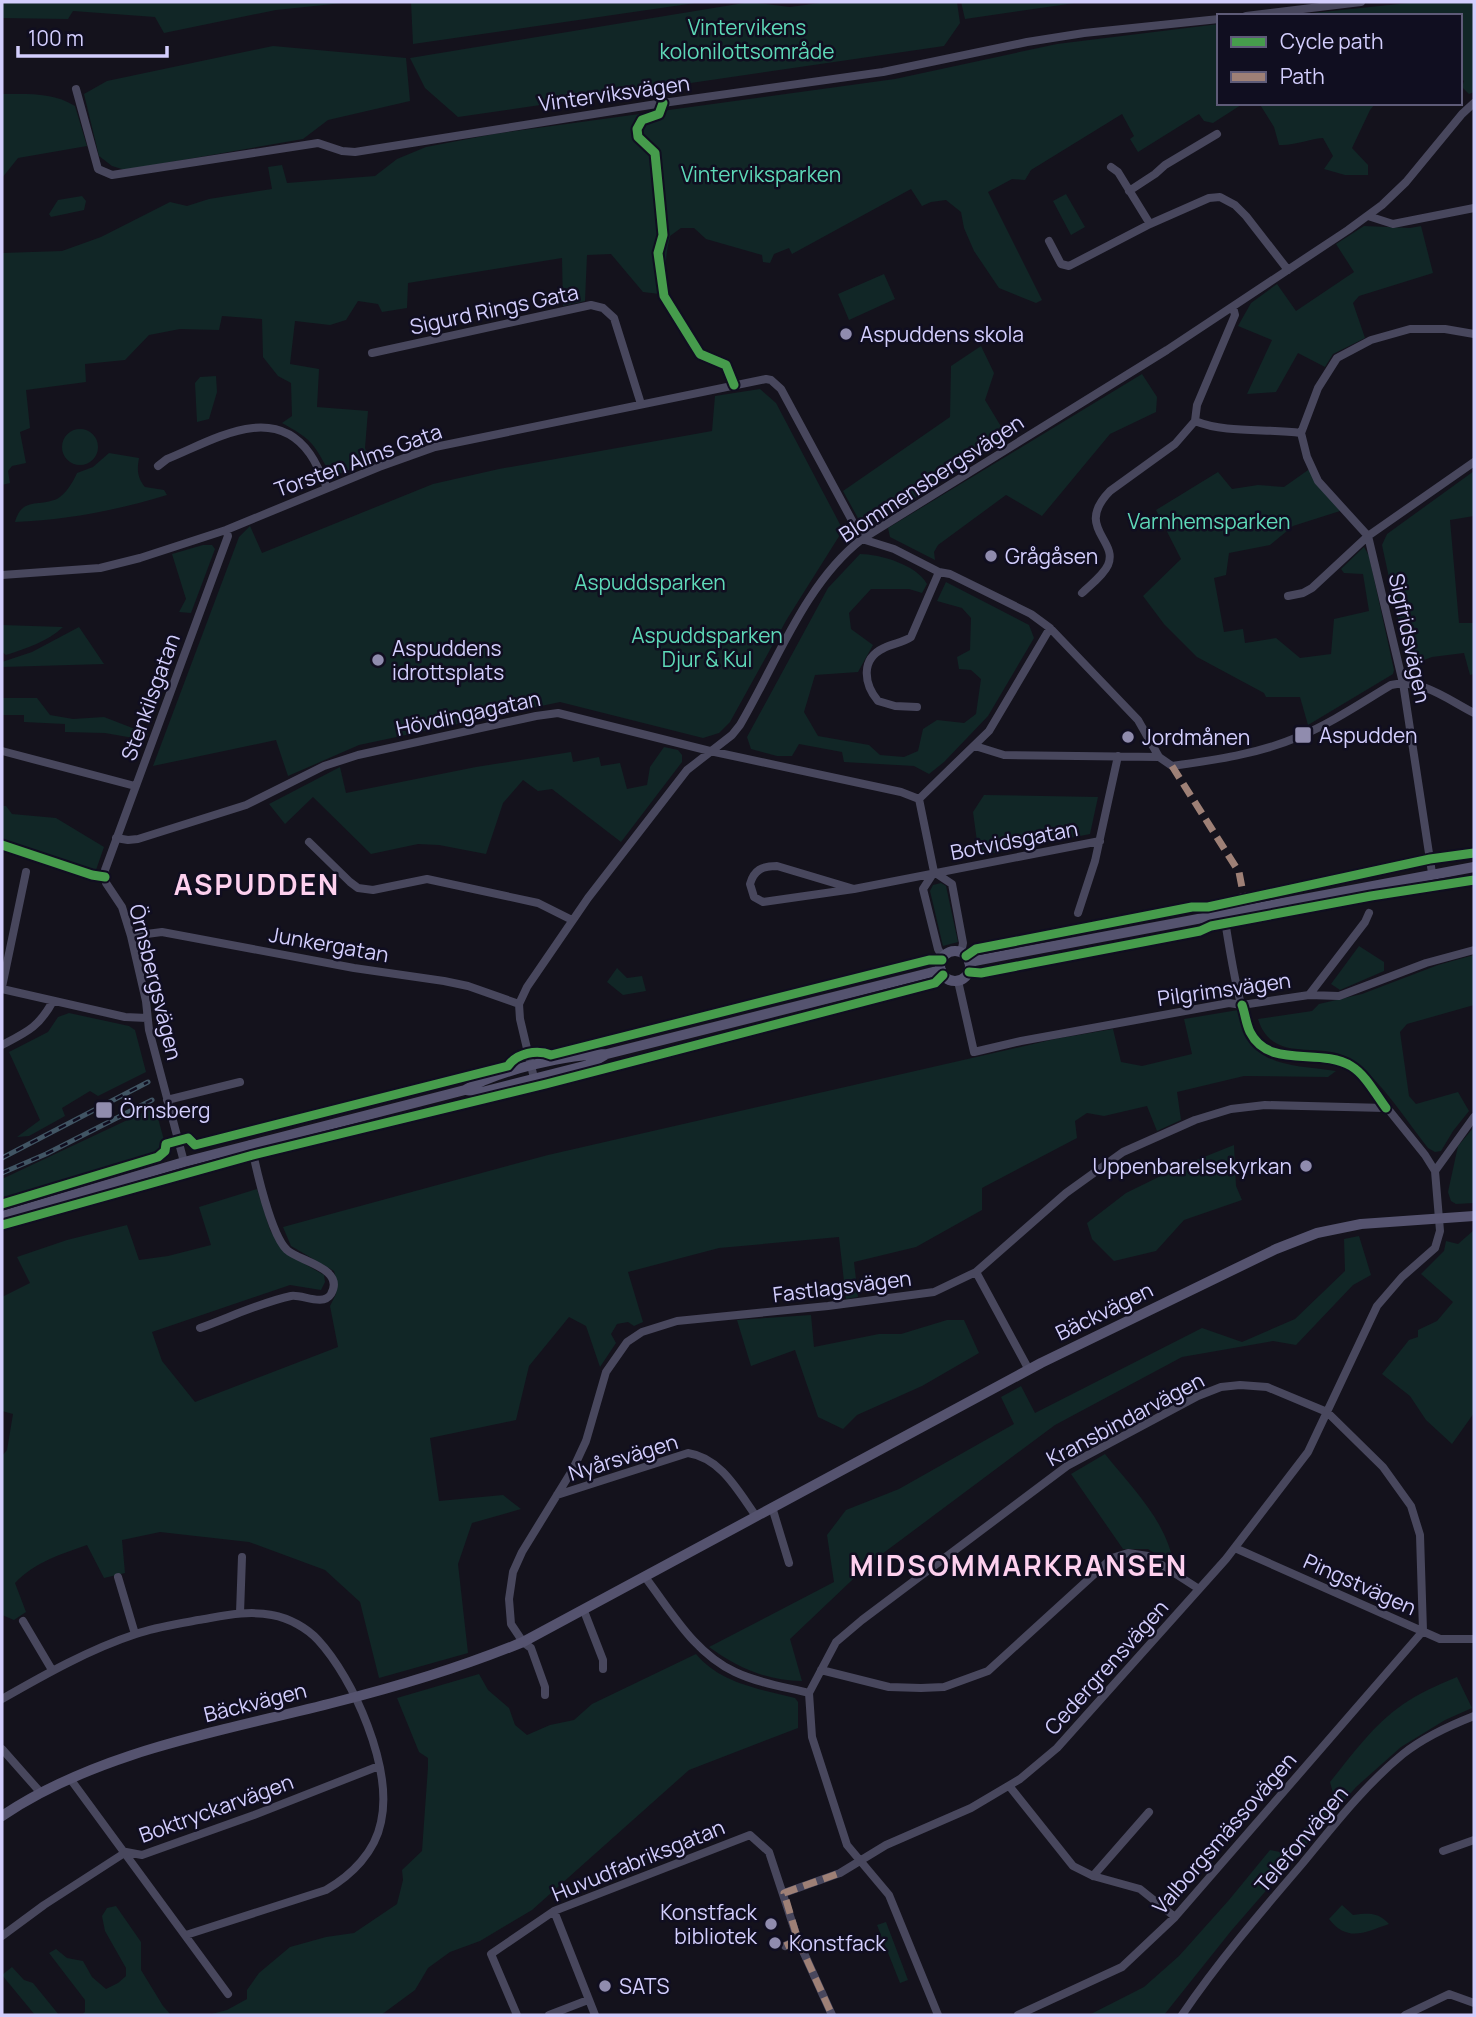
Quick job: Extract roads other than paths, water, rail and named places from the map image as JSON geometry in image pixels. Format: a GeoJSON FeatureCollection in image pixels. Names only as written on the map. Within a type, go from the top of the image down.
{"type":"FeatureCollection","features":[{"type":"Feature","properties":{"kind":"street"},"geometry":{"type":"LineString","coordinates":[[1262,14],[1361,2]]}},
{"type":"Feature","properties":{"kind":"street","name":"Vinterviksvägen"},"geometry":{"type":"LineString","coordinates":[[76,89],[98,169],[112,175],[318,143],[342,151],[355,152],[663,103],[883,72],[1084,33],[1217,19]]}},
{"type":"Feature","properties":{"kind":"street","name":"Blommensbergsvägen"},"geometry":{"type":"LineString","coordinates":[[519,1004],[527,987],[572,920],[692,764],[732,735],[740,725],[820,582],[842,556],[862,539],[1233,307],[1368,216],[1406,182],[1474,103]]}},
{"type":"Feature","properties":{"kind":"street"},"geometry":{"type":"LineString","coordinates":[[1129,191],[1165,165],[1217,134]]}},
{"type":"Feature","properties":{"kind":"street"},"geometry":{"type":"LineString","coordinates":[[1111,167],[1118,172],[1150,224]]}},
{"type":"Feature","properties":{"kind":"street"},"geometry":{"type":"LineString","coordinates":[[1049,241],[1061,264],[1069,267],[1150,224],[1209,198],[1220,197],[1235,205],[1246,216],[1288,271]]}},
{"type":"Feature","properties":{"kind":"street"},"geometry":{"type":"LineString","coordinates":[[1368,216],[1379,221],[1401,223],[1474,208]]}},
{"type":"Feature","properties":{"kind":"street","name":"Sigurd Rings Gata"},"geometry":{"type":"LineString","coordinates":[[372,353],[591,306],[603,308],[614,318],[641,404]]}},
{"type":"Feature","properties":{"kind":"street"},"geometry":{"type":"LineString","coordinates":[[1082,593],[1107,568],[1110,558],[1095,518],[1101,500],[1175,444],[1195,421],[1198,405],[1235,315],[1233,307]]}},
{"type":"Feature","properties":{"kind":"street"},"geometry":{"type":"LineString","coordinates":[[1368,536],[1318,481],[1307,457],[1301,433],[1318,388],[1337,358],[1353,348],[1410,329],[1445,329],[1474,334]]}},
{"type":"Feature","properties":{"kind":"street","name":"Torsten Alms Gata"},"geometry":{"type":"LineString","coordinates":[[2,575],[100,568],[140,558],[226,530],[435,447],[758,380],[771,380],[781,389],[862,539]]}},
{"type":"Feature","properties":{"kind":"street"},"geometry":{"type":"LineString","coordinates":[[1195,421],[1210,427],[1301,433]]}},
{"type":"Feature","properties":{"kind":"street"},"geometry":{"type":"LineString","coordinates":[[158,466],[167,459],[255,426],[277,429],[296,438],[309,453],[327,488]]}},
{"type":"Feature","properties":{"kind":"street"},"geometry":{"type":"LineString","coordinates":[[1288,596],[1312,588],[1368,536],[1474,462]]}},
{"type":"Feature","properties":{"kind":"street","name":"Stenkilsgatan"},"geometry":{"type":"LineString","coordinates":[[105,877],[116,838],[228,536],[226,530]]}},
{"type":"Feature","properties":{"kind":"street","name":"Sigfridsvägen"},"geometry":{"type":"LineString","coordinates":[[1368,536],[1403,683],[1433,873]]}},
{"type":"Feature","properties":{"kind":"street"},"geometry":{"type":"LineString","coordinates":[[862,539],[894,549],[1031,614],[1050,628],[1138,720],[1159,757],[1172,766],[1255,751],[1296,738],[1391,685],[1415,684],[1474,713]]}},
{"type":"Feature","properties":{"kind":"street"},"geometry":{"type":"LineString","coordinates":[[917,707],[895,706],[878,701],[868,684],[867,668],[868,662],[879,650],[911,637],[939,572]]}},
{"type":"Feature","properties":{"kind":"street"},"geometry":{"type":"LineString","coordinates":[[970,962],[969,972],[958,981],[947,979],[941,970],[943,958],[938,949],[923,889],[934,872],[919,799],[989,731],[1050,628]]}},
{"type":"Feature","properties":{"kind":"street","name":"Hövdingagatan"},"geometry":{"type":"LineString","coordinates":[[116,838],[138,839],[247,805],[324,766],[358,755],[558,713],[710,751],[901,792],[919,799]]}},
{"type":"Feature","properties":{"kind":"street"},"geometry":{"type":"LineString","coordinates":[[975,746],[1004,755],[1159,757]]}},
{"type":"Feature","properties":{"kind":"street"},"geometry":{"type":"LineString","coordinates":[[2,751],[135,786]]}},
{"type":"Feature","properties":{"kind":"street"},"geometry":{"type":"LineString","coordinates":[[1078,913],[1100,841],[1118,756]]}},
{"type":"Feature","properties":{"kind":"street","name":"Botvidsgatan"},"geometry":{"type":"LineString","coordinates":[[853,889],[777,866],[767,866],[756,871],[750,884],[754,897],[763,902],[853,889],[1100,841]]}},
{"type":"Feature","properties":{"kind":"street"},"geometry":{"type":"LineString","coordinates":[[309,842],[358,888],[373,890],[427,879],[538,903],[572,920]]}},
{"type":"Feature","properties":{"kind":"street"},"geometry":{"type":"LineString","coordinates":[[970,962],[1474,867]]}},
{"type":"Feature","properties":{"kind":"street"},"geometry":{"type":"LineString","coordinates":[[26,872],[2,988],[125,1017],[147,1017]]}},
{"type":"Feature","properties":{"kind":"street"},"geometry":{"type":"LineString","coordinates":[[934,872],[952,884],[963,943],[961,953]]}},
{"type":"Feature","properties":{"kind":"street","name":"Örnsbergsvägen"},"geometry":{"type":"LineString","coordinates":[[105,877],[122,907],[131,936],[147,1017],[184,1162]]}},
{"type":"Feature","properties":{"kind":"street"},"geometry":{"type":"LineString","coordinates":[[1309,995],[1369,913]]}},
{"type":"Feature","properties":{"kind":"street"},"geometry":{"type":"LineString","coordinates":[[1224,914],[1250,1032],[1264,1047],[1285,1056],[1324,1058],[1350,1065],[1425,1155],[1435,1171],[1474,1117]]}},
{"type":"Feature","properties":{"kind":"street","name":"Junkergatan"},"geometry":{"type":"LineString","coordinates":[[131,936],[162,932],[354,968],[444,981],[468,986],[519,1004]]}},
{"type":"Feature","properties":{"kind":"street","name":"Pilgrimsvägen"},"geometry":{"type":"LineString","coordinates":[[958,981],[974,1052],[1229,1003],[1242,1005],[1309,995],[1339,996],[1426,963],[1474,950]]}},
{"type":"Feature","properties":{"kind":"street"},"geometry":{"type":"LineString","coordinates":[[943,958],[951,952],[961,953],[970,962]]}},
{"type":"Feature","properties":{"kind":"street"},"geometry":{"type":"LineString","coordinates":[[2,1216],[184,1162],[465,1090],[481,1080],[532,1073],[586,1054],[607,1054],[941,970]]}},
{"type":"Feature","properties":{"kind":"street"},"geometry":{"type":"LineString","coordinates":[[2,1045],[31,1031],[53,1001]]}},
{"type":"Feature","properties":{"kind":"street"},"geometry":{"type":"LineString","coordinates":[[519,1004],[532,1073]]}},
{"type":"Feature","properties":{"kind":"street"},"geometry":{"type":"LineString","coordinates":[[167,1100],[240,1082]]}},
{"type":"Feature","properties":{"kind":"street","name":"Fastlagsvägen"},"geometry":{"type":"LineString","coordinates":[[523,1642],[511,1624],[509,1599],[513,1572],[586,1441],[610,1363],[627,1342],[642,1332],[677,1321],[934,1292],[976,1272],[1066,1194],[1123,1152],[1195,1120],[1231,1108],[1265,1105],[1386,1108]]}},
{"type":"Feature","properties":{"kind":"street"},"geometry":{"type":"LineString","coordinates":[[200,1328],[292,1296],[319,1300],[331,1294],[330,1275],[324,1269],[287,1250],[275,1231],[251,1144]]}},
{"type":"Feature","properties":{"kind":"street","name":"Cedergrensvägen"},"geometry":{"type":"LineString","coordinates":[[784,1894],[839,1873],[886,1845],[971,1808],[1010,1787],[1057,1748],[1235,1548],[1308,1452],[1377,1306],[1402,1277],[1435,1248],[1440,1231],[1440,1217],[1435,1171]]}},
{"type":"Feature","properties":{"kind":"street","name":"Bäckvägen"},"geometry":{"type":"LineString","coordinates":[[2,1816],[41,1793],[162,1746],[355,1697],[469,1664],[523,1642],[1029,1370],[1222,1274],[1297,1241],[1317,1233],[1361,1224],[1474,1216]]}},
{"type":"Feature","properties":{"kind":"street"},"geometry":{"type":"LineString","coordinates":[[976,1272],[1029,1370]]}},
{"type":"Feature","properties":{"kind":"street","name":"Kransbindarvägen"},"geometry":{"type":"LineString","coordinates":[[809,1693],[836,1642],[1067,1466],[1198,1396],[1221,1387],[1252,1385],[1267,1388],[1327,1412],[1383,1467],[1411,1506],[1420,1535],[1423,1631]]}},
{"type":"Feature","properties":{"kind":"street","name":"Nyårsvägen"},"geometry":{"type":"LineString","coordinates":[[557,1495],[688,1453],[710,1460],[723,1471],[756,1516]]}},
{"type":"Feature","properties":{"kind":"street"},"geometry":{"type":"LineString","coordinates":[[772,1507],[789,1563]]}},
{"type":"Feature","properties":{"kind":"street","name":"Pingstvägen"},"geometry":{"type":"LineString","coordinates":[[1235,1548],[1440,1639],[1474,1639]]}},
{"type":"Feature","properties":{"kind":"street"},"geometry":{"type":"LineString","coordinates":[[821,1670],[889,1687],[921,1688],[944,1687],[988,1671],[1112,1559],[1128,1553],[1148,1556],[1199,1589]]}},
{"type":"Feature","properties":{"kind":"street"},"geometry":{"type":"LineString","coordinates":[[240,1613],[242,1557]]}},
{"type":"Feature","properties":{"kind":"street"},"geometry":{"type":"LineString","coordinates":[[118,1577],[135,1634]]}},
{"type":"Feature","properties":{"kind":"street"},"geometry":{"type":"LineString","coordinates":[[645,1577],[708,1656],[735,1672],[809,1693],[812,1737],[847,1845],[889,1895],[938,2015]]}},
{"type":"Feature","properties":{"kind":"street"},"geometry":{"type":"LineString","coordinates":[[584,1611],[603,1660],[603,1669]]}},
{"type":"Feature","properties":{"kind":"street"},"geometry":{"type":"LineString","coordinates":[[2,1699],[52,1671],[135,1634],[240,1613],[270,1614],[299,1625],[317,1639],[332,1658],[355,1697],[379,1766],[384,1801],[381,1823],[372,1847],[359,1865],[339,1883],[326,1890],[186,1935]]}},
{"type":"Feature","properties":{"kind":"street"},"geometry":{"type":"LineString","coordinates":[[23,1621],[52,1671]]}},
{"type":"Feature","properties":{"kind":"street","name":"Valborgsmässovägen"},"geometry":{"type":"LineString","coordinates":[[1018,2015],[1122,1967],[1175,1917],[1423,1631]]}},
{"type":"Feature","properties":{"kind":"street"},"geometry":{"type":"LineString","coordinates":[[523,1642],[531,1648],[545,1687],[545,1695]]}},
{"type":"Feature","properties":{"kind":"street","name":"Telefonvägen"},"geometry":{"type":"LineString","coordinates":[[1182,2015],[1203,1984],[1370,1783],[1406,1752],[1474,1716]]}},
{"type":"Feature","properties":{"kind":"street"},"geometry":{"type":"LineString","coordinates":[[2,1749],[41,1793]]}},
{"type":"Feature","properties":{"kind":"street","name":"Boktryckarvägen"},"geometry":{"type":"LineString","coordinates":[[2,1936],[44,1905],[126,1852],[142,1855],[379,1766]]}},
{"type":"Feature","properties":{"kind":"street"},"geometry":{"type":"LineString","coordinates":[[71,1780],[228,1994]]}},
{"type":"Feature","properties":{"kind":"street"},"geometry":{"type":"LineString","coordinates":[[1010,1787],[1073,1866],[1093,1876],[1140,1889],[1175,1917]]}},
{"type":"Feature","properties":{"kind":"street"},"geometry":{"type":"LineString","coordinates":[[1093,1876],[1149,1812]]}},
{"type":"Feature","properties":{"kind":"street","name":"Huvudfabriksgatan"},"geometry":{"type":"LineString","coordinates":[[517,2015],[491,1954],[554,1911],[750,1835],[769,1852],[784,1894]]}},
{"type":"Feature","properties":{"kind":"street"},"geometry":{"type":"LineString","coordinates":[[1443,1851],[1474,1840]]}},
{"type":"Feature","properties":{"kind":"street"},"geometry":{"type":"LineString","coordinates":[[784,1894],[798,1940],[832,2015]]}},
{"type":"Feature","properties":{"kind":"street"},"geometry":{"type":"LineString","coordinates":[[554,1911],[595,2015]]}},
{"type":"Feature","properties":{"kind":"street"},"geometry":{"type":"LineString","coordinates":[[785,1946],[798,1940]]}},
{"type":"Feature","properties":{"kind":"street"},"geometry":{"type":"LineString","coordinates":[[1405,2015],[1449,1994],[1474,2003]]}},
{"type":"Feature","properties":{"kind":"street"},"geometry":{"type":"LineString","coordinates":[[549,2015],[588,2000]]}},
{"type":"Feature","properties":{"kind":"railway"},"geometry":{"type":"LineString","coordinates":[[2,1158],[148,1082]]}},
{"type":"Feature","properties":{"kind":"railway"},"geometry":{"type":"LineString","coordinates":[[2,1173],[46,1154],[152,1100]]}},
{"type":"Feature","properties":{"kind":"place","name":"Aspuddens skola"},"geometry":{"type":"Point","coordinates":[846,334]}},
{"type":"Feature","properties":{"kind":"place","name":"Grågåsen"},"geometry":{"type":"Point","coordinates":[991,556]}},
{"type":"Feature","properties":{"kind":"place","name":"Aspuddens idrottsplats"},"geometry":{"type":"Point","coordinates":[378,660]}},
{"type":"Feature","properties":{"kind":"place","name":"Aspudden"},"geometry":{"type":"Point","coordinates":[1303,735]}},
{"type":"Feature","properties":{"kind":"place","name":"Jordmånen"},"geometry":{"type":"Point","coordinates":[1128,737]}},
{"type":"Feature","properties":{"kind":"place","name":"Örnsberg"},"geometry":{"type":"Point","coordinates":[104,1110]}},
{"type":"Feature","properties":{"kind":"place","name":"Uppenbarelsekyrkan"},"geometry":{"type":"Point","coordinates":[1306,1166]}},
{"type":"Feature","properties":{"kind":"place","name":"Konstfack bibliotek"},"geometry":{"type":"Point","coordinates":[771,1924]}},
{"type":"Feature","properties":{"kind":"place","name":"Konstfack"},"geometry":{"type":"Point","coordinates":[775,1943]}},
{"type":"Feature","properties":{"kind":"place","name":"SATS"},"geometry":{"type":"Point","coordinates":[605,1986]}},
{"type":"Feature","properties":{"kind":"district","name":"ASPUDDEN"},"geometry":{"type":"Point","coordinates":[257,884]}},
{"type":"Feature","properties":{"kind":"district","name":"MIDSOMMARKRANSEN"},"geometry":{"type":"Point","coordinates":[1019,1565]}},
{"type":"Feature","properties":{"kind":"park label","name":"Vintervikens kolonilottsområde"},"geometry":{"type":"Point","coordinates":[747,39]}},
{"type":"Feature","properties":{"kind":"park label","name":"Vinterviksparken"},"geometry":{"type":"Point","coordinates":[761,174]}},
{"type":"Feature","properties":{"kind":"park label","name":"Varnhemsparken"},"geometry":{"type":"Point","coordinates":[1209,521]}},
{"type":"Feature","properties":{"kind":"park label","name":"Aspuddsparken"},"geometry":{"type":"Point","coordinates":[650,582]}},
{"type":"Feature","properties":{"kind":"park label","name":"Aspuddsparken Djur & Kul"},"geometry":{"type":"Point","coordinates":[707,647]}}]}
